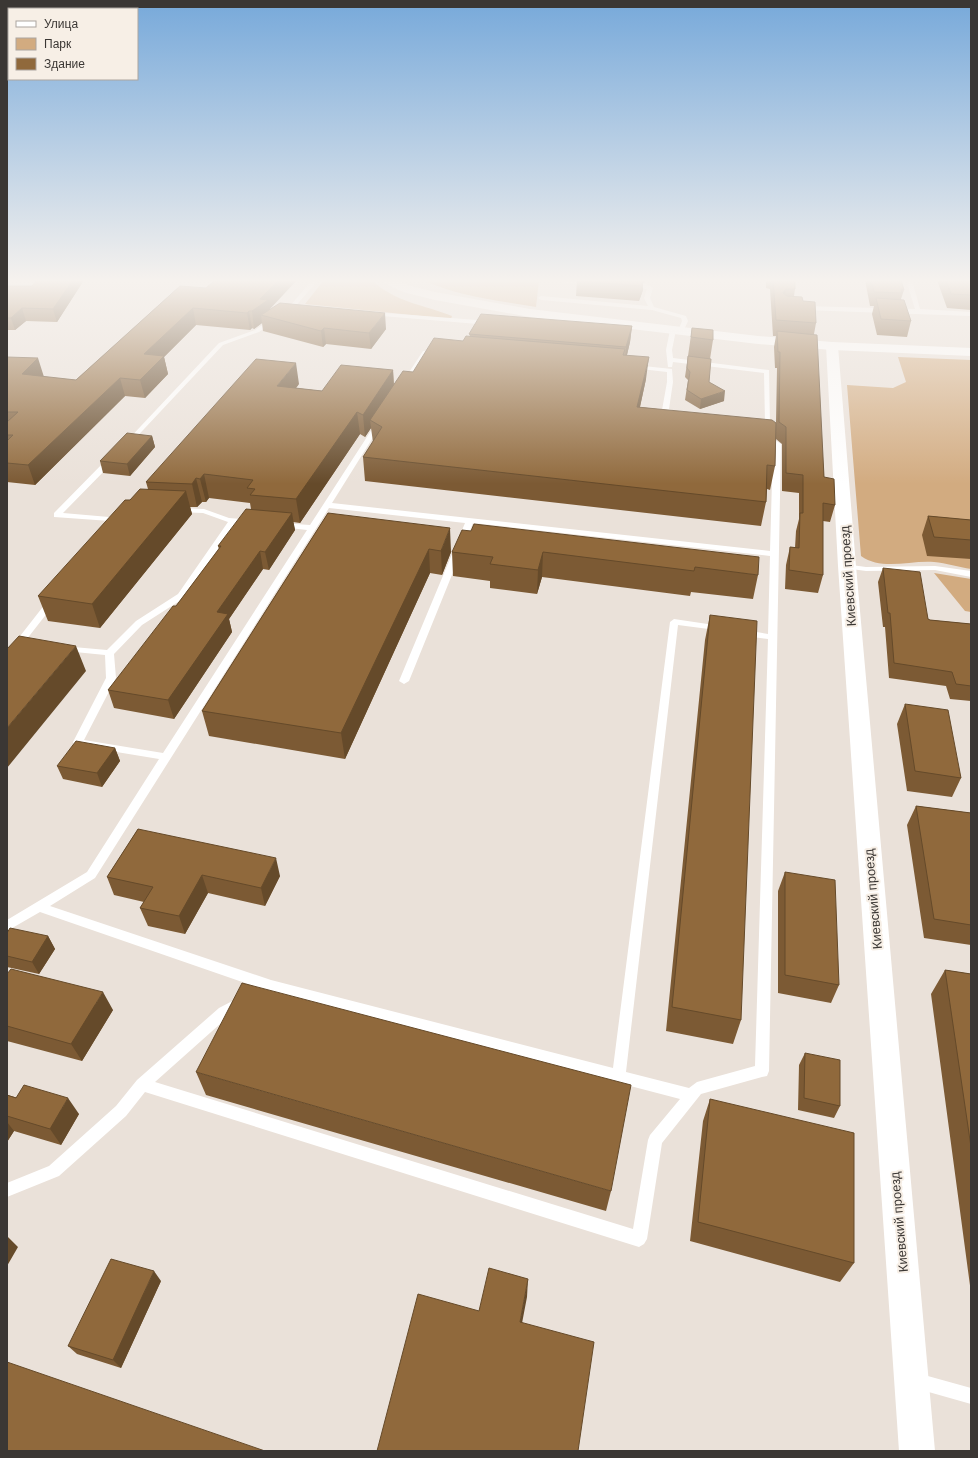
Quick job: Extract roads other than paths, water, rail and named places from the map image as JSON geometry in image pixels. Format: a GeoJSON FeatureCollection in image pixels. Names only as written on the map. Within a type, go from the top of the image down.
{"type":"FeatureCollection","features":[{"type":"Feature","properties":{"kind":"main road"},"geometry":{"type":"LineString","coordinates":[[879,348],[971,352]]}},
{"type":"Feature","properties":{"kind":"street","name":"Киевский проезд"},"geometry":{"type":"LineString","coordinates":[[832,348],[847,566],[917,1451]]}},
{"type":"Feature","properties":{"kind":"lane"},"geometry":{"type":"LineString","coordinates":[[130,513],[110,524],[57,515],[145,425],[216,348]]}},
{"type":"Feature","properties":{"kind":"lane"},"geometry":{"type":"LineString","coordinates":[[670,348],[670,382],[665,410],[686,415]]}},
{"type":"Feature","properties":{"kind":"lane"},"geometry":{"type":"LineString","coordinates":[[400,392],[425,352],[447,352]]}},
{"type":"Feature","properties":{"kind":"lane"},"geometry":{"type":"LineString","coordinates":[[142,1084],[639,1239],[655,1140],[697,1089],[762,1071],[777,444],[756,430],[768,424],[767,371],[670,365],[624,366]]}},
{"type":"Feature","properties":{"kind":"lane"},"geometry":{"type":"LineString","coordinates":[[7,926],[91,875],[326,505],[387,412]]}},
{"type":"Feature","properties":{"kind":"lane"},"geometry":{"type":"LineString","coordinates":[[326,505],[774,554]]}},
{"type":"Feature","properties":{"kind":"lane"},"geometry":{"type":"LineString","coordinates":[[166,510],[204,511],[233,521],[312,528]]}},
{"type":"Feature","properties":{"kind":"lane"},"geometry":{"type":"LineString","coordinates":[[166,757],[78,742],[111,678],[109,653],[139,623],[181,596],[233,521]]}},
{"type":"Feature","properties":{"kind":"lane"},"geometry":{"type":"LineString","coordinates":[[404,681],[470,521]]}},
{"type":"Feature","properties":{"kind":"lane"},"geometry":{"type":"LineString","coordinates":[[847,566],[866,569],[935,568],[971,574]]}},
{"type":"Feature","properties":{"kind":"lane"},"geometry":{"type":"LineString","coordinates":[[21,644],[58,594]]}},
{"type":"Feature","properties":{"kind":"lane"},"geometry":{"type":"LineString","coordinates":[[619,1076],[674,622],[772,637]]}},
{"type":"Feature","properties":{"kind":"lane"},"geometry":{"type":"LineString","coordinates":[[57,647],[109,653]]}},
{"type":"Feature","properties":{"kind":"lane"},"geometry":{"type":"LineString","coordinates":[[39,907],[271,986],[692,1095]]}},
{"type":"Feature","properties":{"kind":"lane"},"geometry":{"type":"LineString","coordinates":[[7,1190],[54,1171],[121,1111],[142,1084],[224,1012],[271,986]]}},
{"type":"Feature","properties":{"kind":"lane"},"geometry":{"type":"LineString","coordinates":[[912,1379],[971,1396]]}}]}
